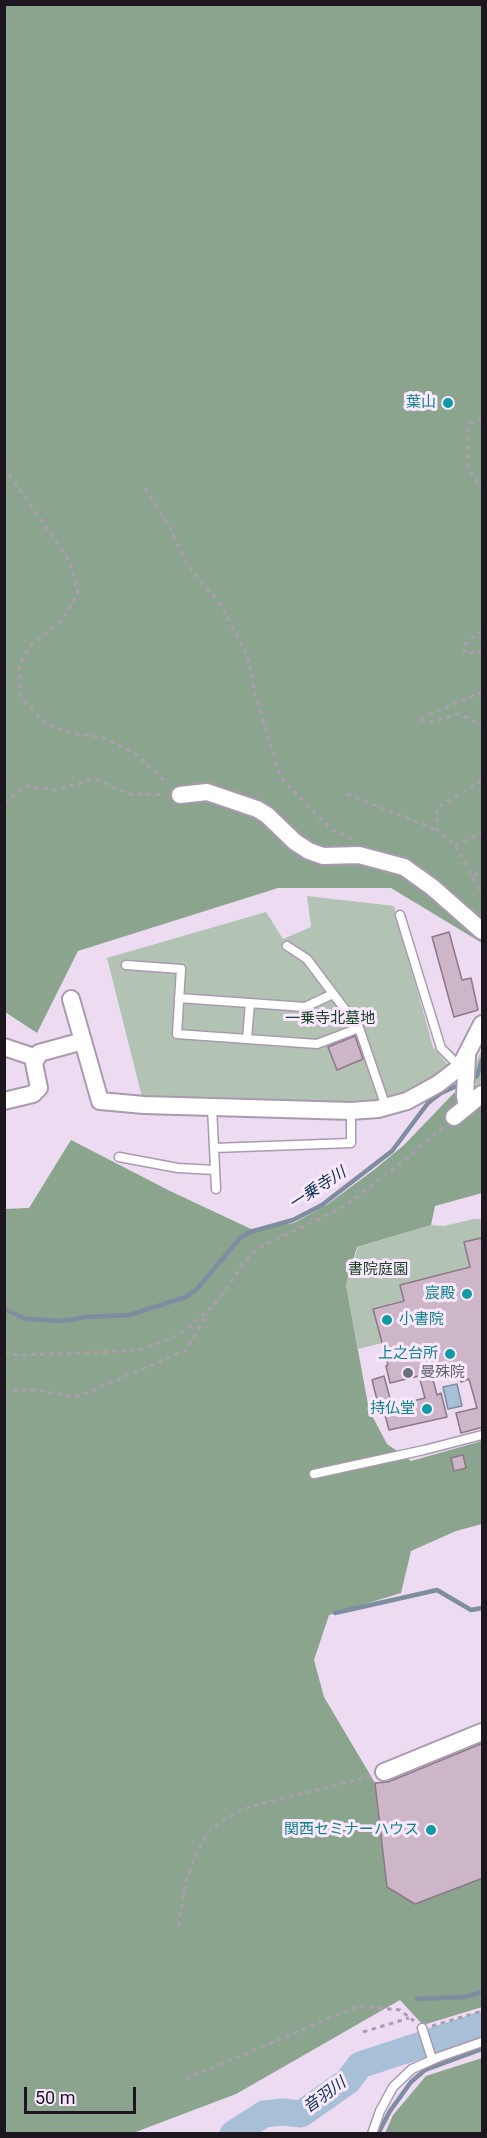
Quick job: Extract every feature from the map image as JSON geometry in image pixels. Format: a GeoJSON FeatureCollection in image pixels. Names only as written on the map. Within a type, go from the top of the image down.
{"type":"FeatureCollection","features":[{"type":"Feature","properties":{"kind":"street"},"geometry":{"type":"LineString","coordinates":[[180,795],[207,792],[257,809],[267,815],[295,842],[323,856],[359,855],[404,867],[483,931]]}},
{"type":"Feature","properties":{"kind":"street"},"geometry":{"type":"LineString","coordinates":[[71,999],[100,1101],[144,1106],[351,1111],[386,1107],[407,1101],[464,1066]]}},
{"type":"Feature","properties":{"kind":"street"},"geometry":{"type":"LineString","coordinates":[[462,1107],[464,1066],[483,1024]]}},
{"type":"Feature","properties":{"kind":"street"},"geometry":{"type":"LineString","coordinates":[[4,1101],[33,1094],[39,1088],[34,1063],[39,1053],[83,1041]]}},
{"type":"Feature","properties":{"kind":"street"},"geometry":{"type":"LineString","coordinates":[[4,1047],[37,1058]]}},
{"type":"Feature","properties":{"kind":"street"},"geometry":{"type":"LineString","coordinates":[[462,1107],[483,1094]]}},
{"type":"Feature","properties":{"kind":"street"},"geometry":{"type":"LineString","coordinates":[[384,1772],[483,1732]]}},
{"type":"Feature","properties":{"kind":"lane"},"geometry":{"type":"LineString","coordinates":[[400,915],[441,1048],[464,1066]]}},
{"type":"Feature","properties":{"kind":"lane"},"geometry":{"type":"LineString","coordinates":[[287,946],[307,959],[359,1028],[386,1107]]}},
{"type":"Feature","properties":{"kind":"lane"},"geometry":{"type":"LineString","coordinates":[[126,965],[181,969],[177,1034],[317,1044],[359,1028]]}},
{"type":"Feature","properties":{"kind":"lane"},"geometry":{"type":"LineString","coordinates":[[179,998],[305,1007],[333,994]]}},
{"type":"Feature","properties":{"kind":"lane"},"geometry":{"type":"LineString","coordinates":[[247,1039],[250,1003]]}},
{"type":"Feature","properties":{"kind":"lane"},"geometry":{"type":"LineString","coordinates":[[212,1107],[216,1189]]}},
{"type":"Feature","properties":{"kind":"lane"},"geometry":{"type":"LineString","coordinates":[[214,1148],[351,1143],[351,1111]]}},
{"type":"Feature","properties":{"kind":"lane"},"geometry":{"type":"LineString","coordinates":[[119,1157],[178,1168],[215,1170]]}},
{"type":"Feature","properties":{"kind":"lane"},"geometry":{"type":"LineString","coordinates":[[314,1474],[483,1435]]}},
{"type":"Feature","properties":{"kind":"lane"},"geometry":{"type":"LineString","coordinates":[[422,2028],[432,2059]]}},
{"type":"Feature","properties":{"kind":"lane"},"geometry":{"type":"LineString","coordinates":[[372,2133],[380,2111],[393,2087],[412,2068],[483,2042]]}},
{"type":"Feature","properties":{"kind":"path"},"geometry":{"type":"LineString","coordinates":[[483,419],[468,424],[468,468],[483,488]]}},
{"type":"Feature","properties":{"kind":"path"},"geometry":{"type":"LineString","coordinates":[[4,467],[69,560],[78,593],[63,619],[31,645],[19,664],[21,697],[45,723],[74,734],[101,737],[132,751],[180,795]]}},
{"type":"Feature","properties":{"kind":"path"},"geometry":{"type":"LineString","coordinates":[[145,489],[169,526],[187,564],[223,608],[248,657],[255,695],[281,778],[332,830],[362,844],[376,859]]}},
{"type":"Feature","properties":{"kind":"path"},"geometry":{"type":"LineString","coordinates":[[483,631],[463,645],[465,653],[483,653]]}},
{"type":"Feature","properties":{"kind":"path"},"geometry":{"type":"LineString","coordinates":[[483,692],[418,719],[430,722],[459,714],[483,725]]}},
{"type":"Feature","properties":{"kind":"path"},"geometry":{"type":"LineString","coordinates":[[4,800],[7,801],[25,786],[55,790],[95,779],[129,794],[180,795]]}},
{"type":"Feature","properties":{"kind":"path"},"geometry":{"type":"LineString","coordinates":[[437,830],[437,808],[483,781]]}},
{"type":"Feature","properties":{"kind":"path"},"geometry":{"type":"LineString","coordinates":[[347,794],[437,830],[454,844],[483,894]]}},
{"type":"Feature","properties":{"kind":"path"},"geometry":{"type":"LineString","coordinates":[[454,844],[483,833]]}},
{"type":"Feature","properties":{"kind":"path"},"geometry":{"type":"LineString","coordinates":[[473,877],[483,872]]}},
{"type":"Feature","properties":{"kind":"path"},"geometry":{"type":"LineString","coordinates":[[4,1392],[30,1389],[76,1397],[185,1351],[211,1308],[246,1260],[261,1247],[345,1206],[392,1170],[462,1107]]}},
{"type":"Feature","properties":{"kind":"path"},"geometry":{"type":"LineString","coordinates":[[4,1354],[142,1349],[183,1332],[211,1308]]}},
{"type":"Feature","properties":{"kind":"path"},"geometry":{"type":"LineString","coordinates":[[178,1926],[185,1884],[196,1853],[212,1828],[242,1809],[384,1772]]}},
{"type":"Feature","properties":{"kind":"path"},"geometry":{"type":"LineString","coordinates":[[186,2079],[358,2006],[400,2010],[422,2028],[483,2011]]}},
{"type":"Feature","properties":{"kind":"path"},"geometry":{"type":"LineString","coordinates":[[363,2032],[410,2018]]}},
{"type":"Feature","properties":{"kind":"green space"},"geometry":{"type":"Polygon","coordinates":[[[4,5],[482,5],[482,943],[391,888],[278,888],[78,951],[37,1033],[5,1012],[4,5]]]}},
{"type":"Feature","properties":{"kind":"green space","name":"一乗寺北墓地"},"geometry":{"type":"Polygon","coordinates":[[[307,896],[394,906],[433,1047],[454,1072],[378,1109],[144,1105],[107,958],[266,912],[283,939],[311,927],[307,896]]]}},
{"type":"Feature","properties":{"kind":"green space"},"geometry":{"type":"Polygon","coordinates":[[[482,1049],[482,1082],[477,1087],[473,1070],[482,1049]]]}},
{"type":"Feature","properties":{"kind":"green space"},"geometry":{"type":"Polygon","coordinates":[[[455,1092],[468,1113],[482,1102],[482,1193],[435,1206],[431,1225],[357,1247],[346,1285],[369,1410],[387,1444],[411,1461],[482,1441],[482,1524],[456,1531],[411,1551],[401,1593],[329,1615],[314,1660],[324,1697],[375,1783],[387,1887],[415,1904],[482,1878],[482,2007],[423,2025],[400,2000],[236,2094],[133,2133],[5,2133],[4,1209],[29,1208],[71,1140],[170,1191],[251,1229],[294,1223],[328,1204],[375,1169],[404,1145],[455,1092]]]}},
{"type":"Feature","properties":{"kind":"green space","name":"書院庭園"},"geometry":{"type":"Polygon","coordinates":[[[482,1219],[482,1263],[400,1285],[404,1300],[373,1308],[382,1343],[358,1349],[346,1285],[358,1247],[431,1225],[444,1226],[482,1219]]]}},
{"type":"Feature","properties":{"kind":"green space"},"geometry":{"type":"Polygon","coordinates":[[[482,2058],[482,2133],[385,2133],[393,2115],[426,2076],[482,2058]]]}},
{"type":"Feature","properties":{"kind":"water"},"geometry":{"type":"Polygon","coordinates":[[[457,1384],[462,1406],[448,1409],[443,1387],[457,1384]]]}},
{"type":"Feature","properties":{"kind":"building"},"geometry":{"type":"Polygon","coordinates":[[[449,932],[462,980],[471,978],[478,1010],[454,1017],[432,937],[449,932]]]}},
{"type":"Feature","properties":{"kind":"building"},"geometry":{"type":"Polygon","coordinates":[[[355,1036],[363,1059],[337,1070],[328,1047],[355,1036]]]}},
{"type":"Feature","properties":{"kind":"building"},"geometry":{"type":"Polygon","coordinates":[[[481,1238],[483,1245],[483,1427],[461,1433],[456,1413],[477,1408],[469,1379],[461,1382],[457,1365],[431,1372],[437,1395],[441,1393],[447,1417],[389,1430],[385,1415],[381,1416],[372,1380],[384,1376],[392,1406],[425,1398],[419,1376],[390,1383],[386,1366],[388,1365],[373,1309],[404,1301],[400,1285],[470,1267],[464,1242],[481,1238]]]}},
{"type":"Feature","properties":{"kind":"building"},"geometry":{"type":"Polygon","coordinates":[[[463,1455],[466,1468],[454,1471],[451,1458],[463,1455]]]}},
{"type":"Feature","properties":{"kind":"building","name":"関西セミナーハウス"},"geometry":{"type":"Polygon","coordinates":[[[483,1743],[483,1878],[415,1904],[387,1887],[375,1783],[388,1782],[483,1743]]]}},
{"type":"Feature","properties":{"kind":"waterway","name":"一乗寺川"},"geometry":{"type":"LineString","coordinates":[[469,1081],[477,1076],[482,1060]]}},
{"type":"Feature","properties":{"kind":"waterway","name":"一乗寺川"},"geometry":{"type":"LineString","coordinates":[[4,1309],[26,1319],[63,1321],[86,1317],[129,1315],[186,1297],[197,1289],[240,1238],[250,1232],[293,1220],[322,1205],[392,1151],[428,1103],[441,1093],[461,1084]]}},
{"type":"Feature","properties":{"kind":"waterway"},"geometry":{"type":"LineString","coordinates":[[335,1613],[437,1590],[471,1610],[482,1608]]}},
{"type":"Feature","properties":{"kind":"waterway"},"geometry":{"type":"LineString","coordinates":[[417,1999],[465,1997],[482,1992]]}},
{"type":"Feature","properties":{"kind":"waterway","name":"音羽川"},"geometry":{"type":"LineString","coordinates":[[233,2134],[264,2114],[283,2112],[301,2114],[348,2081],[360,2065],[482,2025]]}},
{"type":"Feature","properties":{"kind":"waterway"},"geometry":{"type":"LineString","coordinates":[[378,2134],[390,2111],[411,2082],[425,2070],[482,2049]]}},
{"type":"Feature","properties":{"kind":"place","name":"葉山"},"geometry":{"type":"Point","coordinates":[448,403]}},
{"type":"Feature","properties":{"kind":"place","name":"宸殿"},"geometry":{"type":"Point","coordinates":[467,1294]}},
{"type":"Feature","properties":{"kind":"place","name":"小書院"},"geometry":{"type":"Point","coordinates":[387,1320]}},
{"type":"Feature","properties":{"kind":"place","name":"上之台所"},"geometry":{"type":"Point","coordinates":[450,1354]}},
{"type":"Feature","properties":{"kind":"place","name":"曼殊院"},"geometry":{"type":"Point","coordinates":[408,1373]}},
{"type":"Feature","properties":{"kind":"place","name":"持仏堂"},"geometry":{"type":"Point","coordinates":[427,1409]}},
{"type":"Feature","properties":{"kind":"place","name":"関西セミナーハウス"},"geometry":{"type":"Point","coordinates":[431,1830]}}]}
